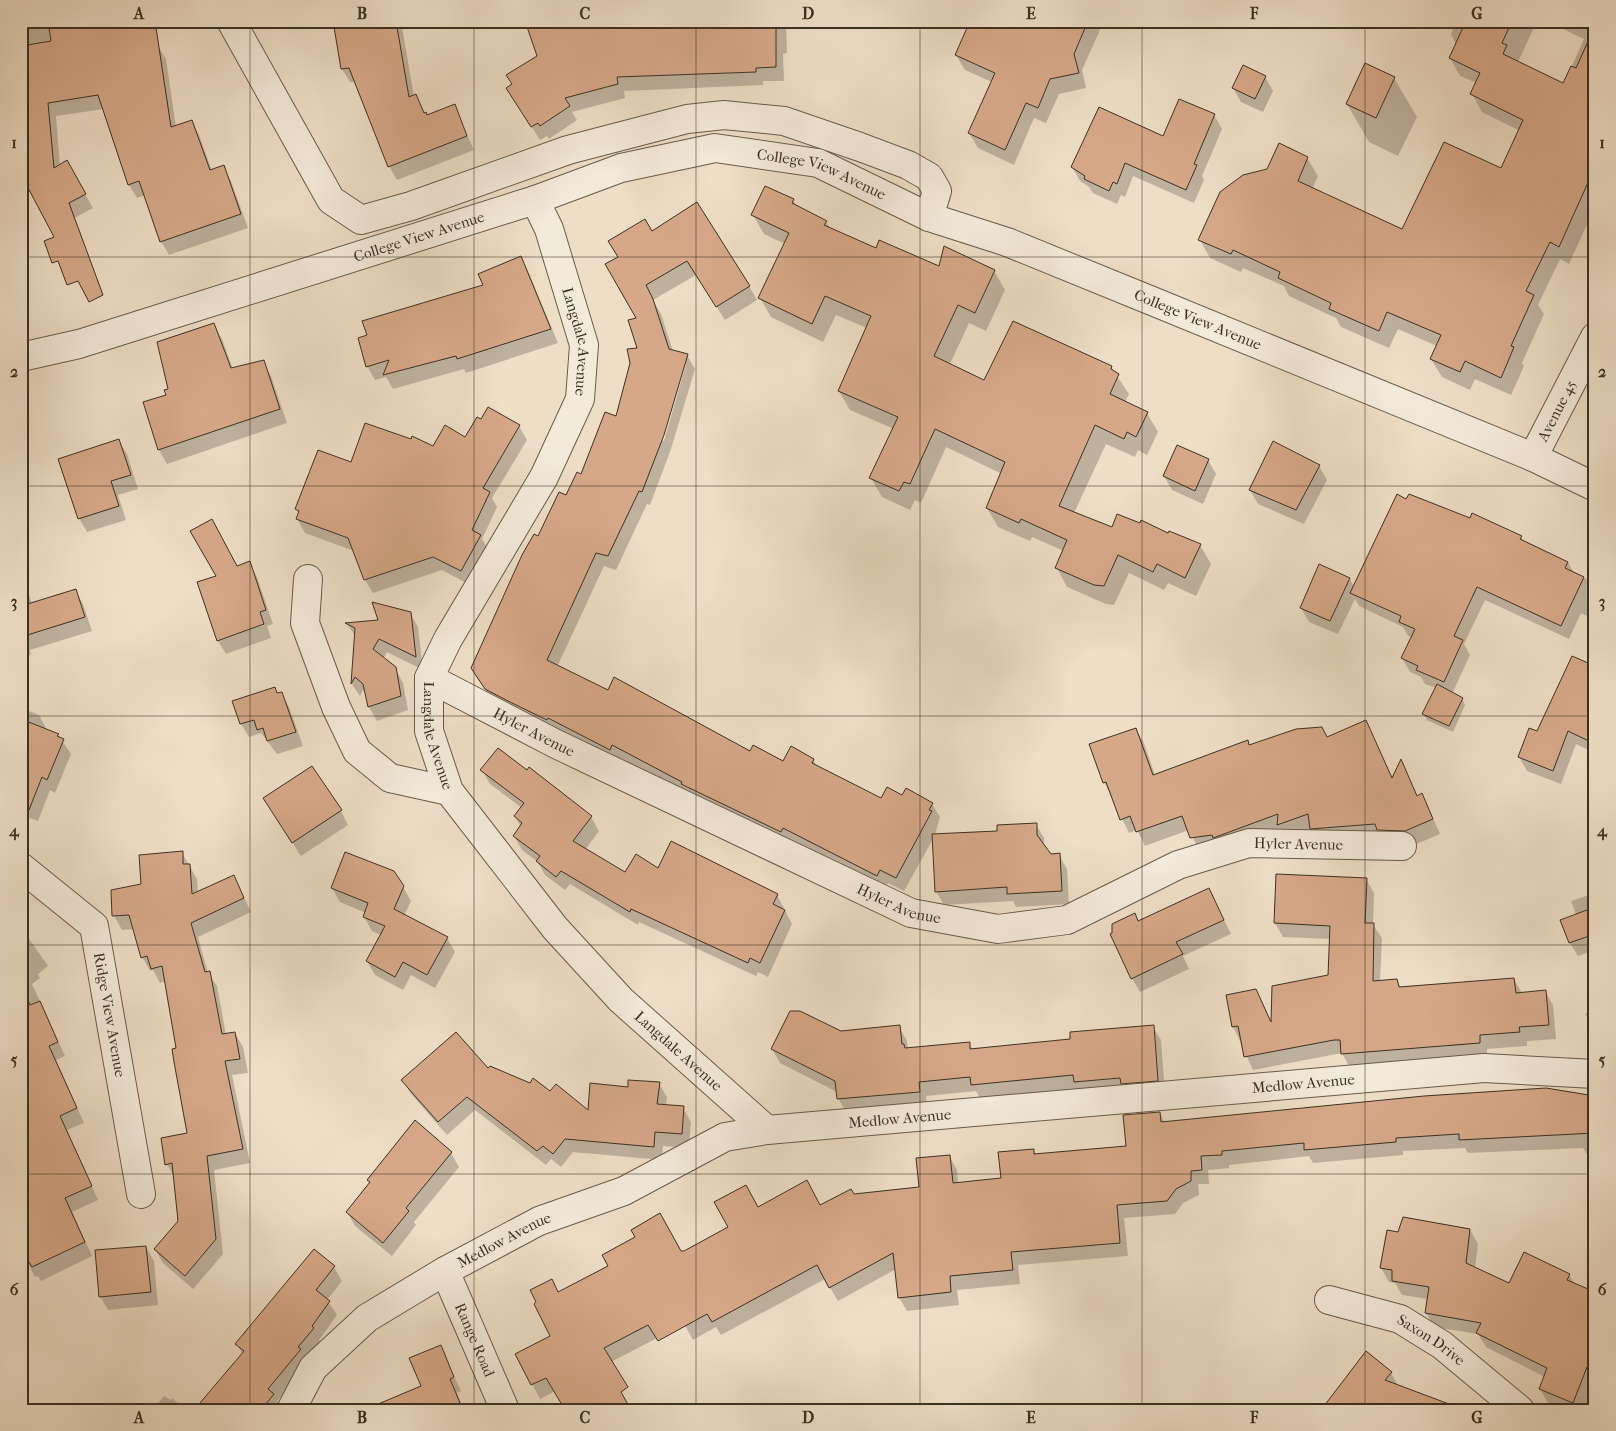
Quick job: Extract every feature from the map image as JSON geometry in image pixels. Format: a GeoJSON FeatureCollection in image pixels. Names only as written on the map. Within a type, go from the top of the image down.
{"type":"FeatureCollection","features":[{"type":"Feature","properties":{"kind":"street"},"geometry":{"type":"LineString","coordinates":[[231,21],[331,200],[360,220],[411,206],[568,150],[687,119],[724,115],[784,121],[908,165],[929,177],[937,191],[930,217]]}},
{"type":"Feature","properties":{"kind":"street","name":"College View Avenue"},"geometry":{"type":"LineString","coordinates":[[21,356],[79,344],[536,200],[621,168],[715,148],[818,163],[930,217],[1007,242],[1533,457],[1595,487]]}},
{"type":"Feature","properties":{"kind":"street","name":"Langdale Avenue"},"geometry":{"type":"LineString","coordinates":[[536,200],[549,229],[584,345],[580,399],[544,477],[448,639],[429,678],[429,731],[449,791],[555,928],[615,993],[767,1130]]}},
{"type":"Feature","properties":{"kind":"street","name":"Avenue 45"},"geometry":{"type":"LineString","coordinates":[[1533,457],[1595,337]]}},
{"type":"Feature","properties":{"kind":"street"},"geometry":{"type":"LineString","coordinates":[[308,579],[305,623],[336,707],[357,751],[390,778],[449,791]]}},
{"type":"Feature","properties":{"kind":"street","name":"Hyler Avenue"},"geometry":{"type":"LineString","coordinates":[[429,678],[556,744],[911,913],[998,929],[1068,920],[1178,865],[1249,843],[1402,846]]}},
{"type":"Feature","properties":{"kind":"street","name":"Ridge View Avenue"},"geometry":{"type":"LineString","coordinates":[[21,867],[94,926],[141,1194]]}},
{"type":"Feature","properties":{"kind":"street","name":"Medlow Avenue"},"geometry":{"type":"LineString","coordinates":[[291,1410],[313,1368],[368,1318],[445,1271],[539,1221],[624,1191],[725,1138],[767,1130],[1484,1068],[1595,1074]]}},
{"type":"Feature","properties":{"kind":"street","name":"Range Road"},"geometry":{"type":"LineString","coordinates":[[445,1271],[504,1410]]}},
{"type":"Feature","properties":{"kind":"street","name":"Saxon Drive"},"geometry":{"type":"LineString","coordinates":[[1329,1300],[1400,1319],[1442,1345],[1520,1410]]}},
{"type":"Feature","properties":{"kind":"building"},"geometry":{"type":"Polygon","coordinates":[[[48,21],[155,21],[171,127],[192,120],[210,170],[224,165],[241,214],[160,242],[139,181],[128,185],[98,95],[48,103],[54,168],[67,160],[86,194],[69,203],[103,295],[89,302],[78,281],[67,285],[58,261],[52,263],[44,241],[54,237],[26,184],[21,179],[21,46],[51,41],[48,21]]]}},
{"type":"Feature","properties":{"kind":"building"},"geometry":{"type":"Polygon","coordinates":[[[333,21],[396,21],[409,97],[416,94],[424,113],[426,112],[427,115],[455,104],[467,136],[388,167],[349,68],[341,69],[333,21]]]}},
{"type":"Feature","properties":{"kind":"building"},"geometry":{"type":"Polygon","coordinates":[[[525,21],[776,21],[776,67],[756,68],[756,72],[617,77],[618,84],[565,98],[570,106],[540,126],[538,123],[531,127],[506,88],[512,84],[506,75],[537,56],[525,21]]]}},
{"type":"Feature","properties":{"kind":"building"},"geometry":{"type":"Polygon","coordinates":[[[970,21],[1088,21],[1074,54],[1079,73],[1050,79],[1038,108],[1026,103],[1005,150],[968,133],[995,73],[955,55],[970,21]]]}},
{"type":"Feature","properties":{"kind":"building"},"geometry":{"type":"Polygon","coordinates":[[[1466,21],[1512,21],[1502,43],[1507,45],[1503,54],[1563,83],[1571,66],[1576,68],[1595,26],[1595,167],[1559,247],[1550,242],[1526,291],[1534,295],[1511,346],[1514,347],[1501,378],[1465,361],[1460,372],[1430,359],[1441,335],[1387,312],[1379,331],[1329,309],[1331,303],[1278,278],[1280,272],[1233,250],[1231,254],[1198,240],[1220,192],[1243,175],[1267,169],[1279,143],[1308,157],[1298,181],[1402,229],[1444,142],[1501,168],[1523,120],[1470,94],[1480,73],[1449,58],[1466,21]]]}},
{"type":"Feature","properties":{"kind":"building"},"geometry":{"type":"Polygon","coordinates":[[[1365,63],[1395,77],[1376,118],[1346,104],[1365,63]]]}},
{"type":"Feature","properties":{"kind":"building"},"geometry":{"type":"Polygon","coordinates":[[[1243,65],[1266,76],[1255,99],[1232,88],[1243,65]]]}},
{"type":"Feature","properties":{"kind":"building"},"geometry":{"type":"Polygon","coordinates":[[[1179,99],[1215,114],[1194,164],[1197,165],[1186,190],[1125,163],[1117,184],[1113,182],[1109,191],[1084,179],[1085,176],[1071,167],[1099,107],[1163,136],[1179,99]]]}},
{"type":"Feature","properties":{"kind":"building"},"geometry":{"type":"Polygon","coordinates":[[[765,186],[794,199],[792,203],[827,221],[824,225],[876,248],[879,240],[939,266],[944,246],[995,270],[975,313],[958,305],[934,356],[984,380],[1013,321],[1112,366],[1111,369],[1119,374],[1110,394],[1148,412],[1136,437],[1127,432],[1124,439],[1095,425],[1059,506],[1112,527],[1117,514],[1140,523],[1141,520],[1168,533],[1169,531],[1201,544],[1185,578],[1157,564],[1153,572],[1118,555],[1104,586],[1094,585],[1055,568],[1067,540],[1021,519],[1019,523],[986,508],[1005,462],[935,429],[910,484],[904,482],[899,491],[869,478],[898,417],[838,391],[871,316],[825,296],[812,324],[758,298],[789,233],[751,215],[765,186]]]}},
{"type":"Feature","properties":{"kind":"building"},"geometry":{"type":"Polygon","coordinates":[[[697,202],[750,286],[716,307],[687,261],[646,285],[653,299],[669,349],[688,354],[664,435],[642,492],[639,491],[608,556],[596,553],[547,660],[608,690],[614,677],[750,751],[753,745],[783,761],[791,746],[814,759],[812,763],[881,798],[887,787],[902,795],[906,788],[933,803],[929,810],[932,811],[896,878],[880,870],[877,876],[783,828],[781,832],[681,784],[682,782],[612,745],[610,750],[548,718],[547,720],[508,701],[485,689],[471,668],[522,555],[534,534],[538,536],[559,492],[566,495],[577,472],[581,474],[605,412],[616,416],[630,363],[627,349],[637,348],[628,320],[636,318],[605,264],[618,257],[608,241],[645,219],[652,231],[697,202]]]}},
{"type":"Feature","properties":{"kind":"building"},"geometry":{"type":"Polygon","coordinates":[[[521,256],[551,329],[457,359],[456,356],[383,375],[389,360],[366,367],[358,338],[367,335],[362,321],[483,285],[478,274],[521,256]]]}},
{"type":"Feature","properties":{"kind":"building"},"geometry":{"type":"Polygon","coordinates":[[[214,323],[231,368],[264,360],[280,409],[158,450],[143,402],[166,395],[164,390],[168,389],[157,342],[214,323]]]}},
{"type":"Feature","properties":{"kind":"building"},"geometry":{"type":"Polygon","coordinates":[[[488,407],[520,425],[483,488],[490,492],[472,530],[481,535],[461,571],[433,557],[364,580],[348,538],[296,519],[299,511],[295,509],[318,450],[351,462],[365,423],[411,439],[412,436],[433,446],[445,425],[465,437],[477,417],[481,419],[488,407]]]}},
{"type":"Feature","properties":{"kind":"building"},"geometry":{"type":"Polygon","coordinates":[[[119,439],[131,475],[111,481],[119,506],[78,519],[58,459],[119,439]]]}},
{"type":"Feature","properties":{"kind":"building"},"geometry":{"type":"Polygon","coordinates":[[[1273,441],[1320,465],[1296,510],[1249,490],[1273,441]]]}},
{"type":"Feature","properties":{"kind":"building"},"geometry":{"type":"Polygon","coordinates":[[[1177,445],[1209,459],[1195,491],[1163,476],[1177,445]]]}},
{"type":"Feature","properties":{"kind":"building"},"geometry":{"type":"Polygon","coordinates":[[[1397,494],[1406,499],[1409,494],[1470,518],[1472,513],[1522,536],[1520,539],[1568,562],[1565,568],[1584,577],[1561,626],[1477,587],[1454,636],[1463,640],[1444,682],[1416,670],[1418,666],[1401,658],[1415,629],[1399,622],[1401,616],[1350,593],[1397,494]]]}},
{"type":"Feature","properties":{"kind":"building"},"geometry":{"type":"Polygon","coordinates":[[[212,519],[237,566],[250,561],[266,610],[260,612],[264,624],[217,641],[197,582],[216,576],[190,531],[212,519]]]}},
{"type":"Feature","properties":{"kind":"building"},"geometry":{"type":"Polygon","coordinates":[[[1319,564],[1350,578],[1330,621],[1300,608],[1319,564]]]}},
{"type":"Feature","properties":{"kind":"building"},"geometry":{"type":"Polygon","coordinates":[[[76,589],[85,617],[21,637],[21,606],[76,589]]]}},
{"type":"Feature","properties":{"kind":"building"},"geometry":{"type":"Polygon","coordinates":[[[372,602],[411,612],[416,657],[379,639],[373,649],[396,667],[401,696],[368,707],[363,684],[355,677],[351,684],[355,628],[345,623],[378,620],[372,602]]]}},
{"type":"Feature","properties":{"kind":"building"},"geometry":{"type":"Polygon","coordinates":[[[1572,656],[1595,666],[1595,744],[1568,731],[1553,771],[1518,757],[1529,728],[1537,731],[1572,656]]]}},
{"type":"Feature","properties":{"kind":"building"},"geometry":{"type":"Polygon","coordinates":[[[1437,684],[1463,698],[1449,726],[1422,714],[1437,684]]]}},
{"type":"Feature","properties":{"kind":"building"},"geometry":{"type":"Polygon","coordinates":[[[275,687],[277,693],[282,692],[296,732],[267,741],[263,728],[257,730],[254,720],[240,724],[232,701],[275,687]]]}},
{"type":"Feature","properties":{"kind":"building"},"geometry":{"type":"Polygon","coordinates":[[[21,719],[59,734],[57,736],[64,739],[47,780],[42,777],[23,825],[21,825],[21,719]]]}},
{"type":"Feature","properties":{"kind":"building"},"geometry":{"type":"Polygon","coordinates":[[[1366,720],[1392,778],[1401,759],[1417,796],[1422,793],[1433,819],[1405,831],[1377,830],[1375,824],[1310,829],[1308,814],[1277,825],[1278,814],[1213,838],[1212,835],[1190,838],[1182,816],[1136,832],[1130,816],[1120,820],[1106,782],[1103,783],[1089,744],[1136,728],[1153,775],[1248,740],[1249,745],[1296,729],[1322,727],[1327,737],[1366,720]]]}},
{"type":"Feature","properties":{"kind":"building"},"geometry":{"type":"Polygon","coordinates":[[[498,748],[527,770],[529,767],[592,816],[573,841],[625,872],[636,854],[658,868],[671,841],[778,894],[773,904],[785,910],[760,963],[750,958],[748,963],[631,909],[630,912],[561,871],[556,877],[536,861],[540,856],[513,836],[522,823],[514,816],[524,803],[480,770],[498,748]]]}},
{"type":"Feature","properties":{"kind":"building"},"geometry":{"type":"Polygon","coordinates":[[[312,766],[342,810],[292,843],[263,798],[312,766]]]}},
{"type":"Feature","properties":{"kind":"building"},"geometry":{"type":"Polygon","coordinates":[[[1037,823],[1037,835],[1051,854],[1060,853],[1062,891],[1007,894],[1007,887],[935,892],[932,834],[997,831],[997,825],[1037,823]]]}},
{"type":"Feature","properties":{"kind":"building"},"geometry":{"type":"Polygon","coordinates":[[[183,851],[183,864],[190,864],[192,894],[234,875],[244,898],[191,923],[205,972],[210,971],[222,1034],[235,1032],[240,1059],[225,1061],[243,1149],[207,1156],[216,1239],[185,1276],[154,1249],[178,1221],[172,1163],[165,1165],[161,1138],[187,1133],[172,1049],[176,1048],[162,966],[151,969],[147,956],[141,958],[129,915],[112,916],[111,890],[141,884],[139,855],[183,851]]]}},
{"type":"Feature","properties":{"kind":"building"},"geometry":{"type":"Polygon","coordinates":[[[345,852],[394,871],[404,886],[394,909],[448,937],[427,975],[403,962],[395,977],[366,961],[385,926],[363,917],[368,903],[331,888],[345,852]]]}},
{"type":"Feature","properties":{"kind":"building"},"geometry":{"type":"Polygon","coordinates":[[[1276,874],[1367,878],[1365,923],[1374,923],[1373,981],[1397,979],[1399,987],[1514,978],[1516,993],[1546,990],[1549,1025],[1519,1027],[1520,1032],[1480,1035],[1480,1043],[1341,1054],[1340,1040],[1334,1040],[1244,1057],[1238,1026],[1232,1027],[1226,995],[1256,989],[1271,1022],[1272,986],[1328,975],[1330,926],[1274,923],[1276,874]]]}},
{"type":"Feature","properties":{"kind":"building"},"geometry":{"type":"Polygon","coordinates":[[[1209,888],[1224,920],[1176,942],[1183,954],[1131,979],[1110,934],[1112,933],[1112,924],[1135,913],[1138,921],[1209,888]]]}},
{"type":"Feature","properties":{"kind":"building"},"geometry":{"type":"Polygon","coordinates":[[[1595,907],[1595,934],[1569,943],[1560,920],[1595,907]]]}},
{"type":"Feature","properties":{"kind":"building"},"geometry":{"type":"Polygon","coordinates":[[[21,985],[30,1005],[40,1001],[58,1042],[49,1046],[77,1108],[60,1116],[92,1186],[65,1198],[85,1242],[32,1267],[29,1262],[21,1266],[21,985]]]}},
{"type":"Feature","properties":{"kind":"building"},"geometry":{"type":"Polygon","coordinates":[[[790,1011],[800,1011],[841,1031],[900,1025],[902,1044],[904,1044],[905,1048],[970,1042],[970,1049],[1070,1039],[1070,1032],[1154,1025],[1158,1081],[1121,1084],[1120,1078],[1074,1082],[1073,1075],[971,1085],[970,1077],[919,1082],[920,1092],[837,1099],[835,1081],[771,1049],[790,1011]]]}},
{"type":"Feature","properties":{"kind":"building"},"geometry":{"type":"Polygon","coordinates":[[[456,1032],[488,1068],[490,1066],[530,1083],[533,1078],[550,1091],[556,1084],[588,1110],[590,1083],[628,1087],[628,1080],[660,1082],[657,1104],[684,1106],[682,1134],[655,1132],[654,1147],[565,1139],[553,1154],[543,1146],[537,1151],[467,1097],[438,1122],[401,1080],[456,1032]]]}},
{"type":"Feature","properties":{"kind":"building"},"geometry":{"type":"Polygon","coordinates":[[[1546,1088],[1595,1096],[1595,1133],[1459,1140],[1459,1134],[1396,1138],[1396,1142],[1304,1150],[1304,1143],[1222,1151],[1222,1155],[1201,1156],[1202,1170],[1191,1171],[1191,1181],[1176,1189],[1167,1201],[1117,1205],[1120,1243],[1011,1252],[1013,1270],[950,1276],[951,1292],[898,1298],[893,1253],[829,1288],[817,1265],[712,1322],[707,1314],[658,1341],[648,1325],[604,1348],[628,1387],[621,1392],[631,1410],[565,1410],[546,1378],[531,1385],[515,1354],[550,1336],[534,1304],[536,1302],[530,1290],[552,1279],[558,1292],[608,1266],[602,1255],[635,1237],[631,1230],[660,1213],[681,1251],[684,1251],[728,1227],[714,1202],[746,1185],[758,1207],[807,1180],[820,1205],[851,1189],[854,1194],[919,1187],[916,1158],[950,1155],[953,1183],[1001,1178],[998,1152],[1034,1149],[1034,1154],[1126,1146],[1123,1115],[1160,1112],[1161,1122],[1424,1096],[1546,1088]]]}},
{"type":"Feature","properties":{"kind":"building"},"geometry":{"type":"Polygon","coordinates":[[[415,1120],[452,1152],[406,1208],[409,1211],[383,1243],[346,1212],[370,1182],[367,1180],[415,1120]]]}},
{"type":"Feature","properties":{"kind":"building"},"geometry":{"type":"Polygon","coordinates":[[[1403,1217],[1470,1229],[1466,1263],[1509,1283],[1524,1252],[1570,1274],[1567,1280],[1595,1292],[1595,1370],[1587,1367],[1573,1403],[1539,1389],[1547,1368],[1476,1333],[1481,1323],[1425,1313],[1429,1287],[1392,1281],[1392,1270],[1380,1268],[1387,1230],[1398,1232],[1403,1217]]]}},
{"type":"Feature","properties":{"kind":"building"},"geometry":{"type":"Polygon","coordinates":[[[146,1246],[151,1292],[99,1297],[95,1250],[146,1246]]]}},
{"type":"Feature","properties":{"kind":"building"},"geometry":{"type":"Polygon","coordinates":[[[314,1249],[335,1266],[316,1290],[330,1301],[312,1326],[314,1328],[298,1347],[301,1349],[268,1389],[274,1394],[261,1410],[194,1410],[244,1351],[235,1344],[314,1249]]]}},
{"type":"Feature","properties":{"kind":"building"},"geometry":{"type":"Polygon","coordinates":[[[441,1345],[454,1377],[450,1379],[463,1410],[364,1410],[421,1386],[409,1358],[441,1345]]]}},
{"type":"Feature","properties":{"kind":"building"},"geometry":{"type":"Polygon","coordinates":[[[1366,1351],[1392,1372],[1385,1380],[1457,1407],[1456,1410],[1321,1410],[1366,1351]]]}}]}
